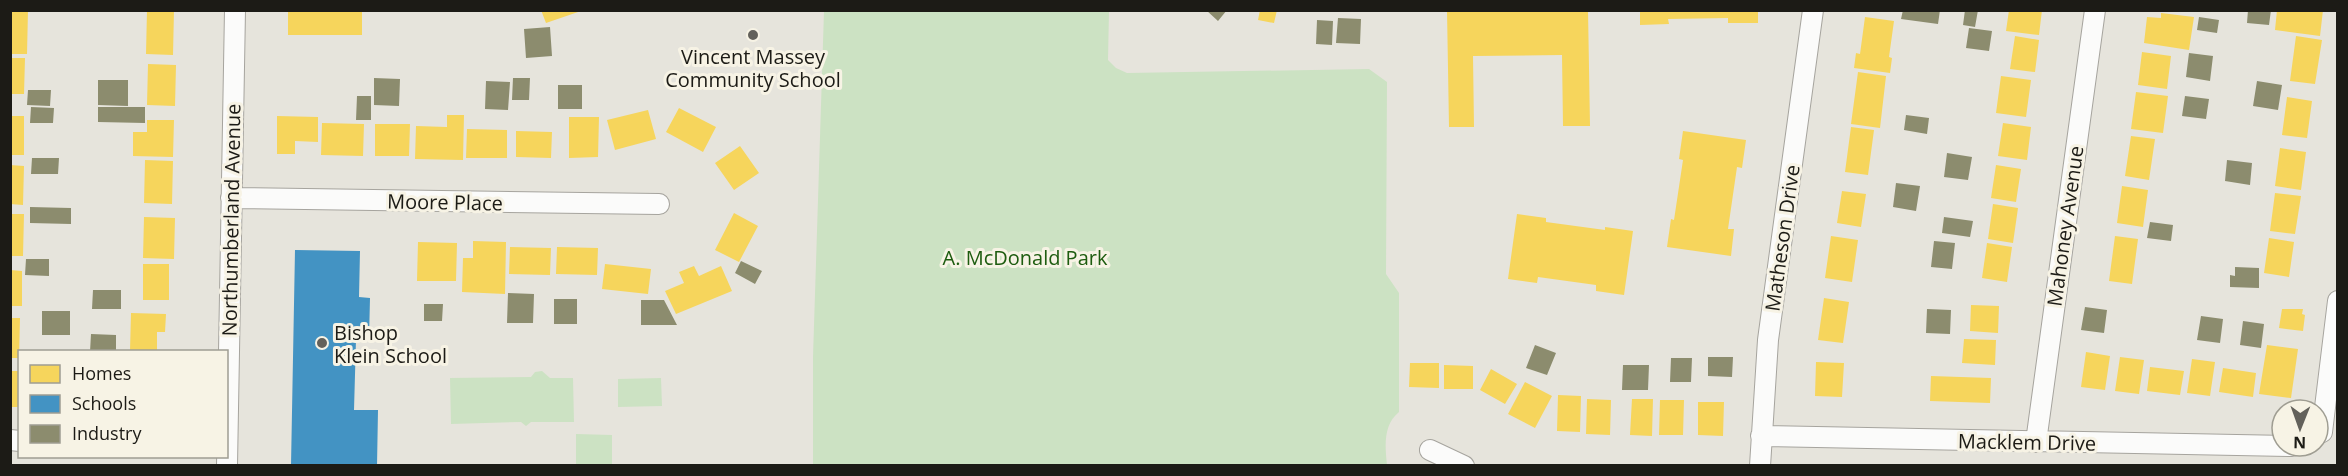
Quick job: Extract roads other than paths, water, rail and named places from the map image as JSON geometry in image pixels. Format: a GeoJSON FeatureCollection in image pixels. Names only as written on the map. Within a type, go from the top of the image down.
{"type":"FeatureCollection","features":[{"type":"Feature","properties":{"kind":"street","name":"Northumberland Avenue"},"geometry":{"type":"LineString","coordinates":[[228,382],[235,10]]}},
{"type":"Feature","properties":{"kind":"street","name":"Matheson Drive"},"geometry":{"type":"LineString","coordinates":[[1760,465],[1768,340],[1813,10]]}},
{"type":"Feature","properties":{"kind":"street","name":"Mahoney Avenue"},"geometry":{"type":"LineString","coordinates":[[2036,442],[2095,10]]}},
{"type":"Feature","properties":{"kind":"street","name":"Moore Place"},"geometry":{"type":"LineString","coordinates":[[231,198],[660,204]]}},
{"type":"Feature","properties":{"kind":"street"},"geometry":{"type":"LineString","coordinates":[[2326,398],[2337,301]]}},
{"type":"Feature","properties":{"kind":"street","name":"Macklem Drive"},"geometry":{"type":"LineString","coordinates":[[1761,436],[2270,446]]}},
{"type":"Feature","properties":{"kind":"street"},"geometry":{"type":"LineString","coordinates":[[1430,450],[1464,465]]}},
{"type":"Feature","properties":{"kind":"place","name":"Vincent Massey Community School"},"geometry":{"type":"Point","coordinates":[753,35]}},
{"type":"Feature","properties":{"kind":"place","name":"Bishop Klein School"},"geometry":{"type":"Point","coordinates":[322,343]}},
{"type":"Feature","properties":{"kind":"park label","name":"A. McDonald Park"},"geometry":{"type":"Point","coordinates":[1025,257]}}]}
